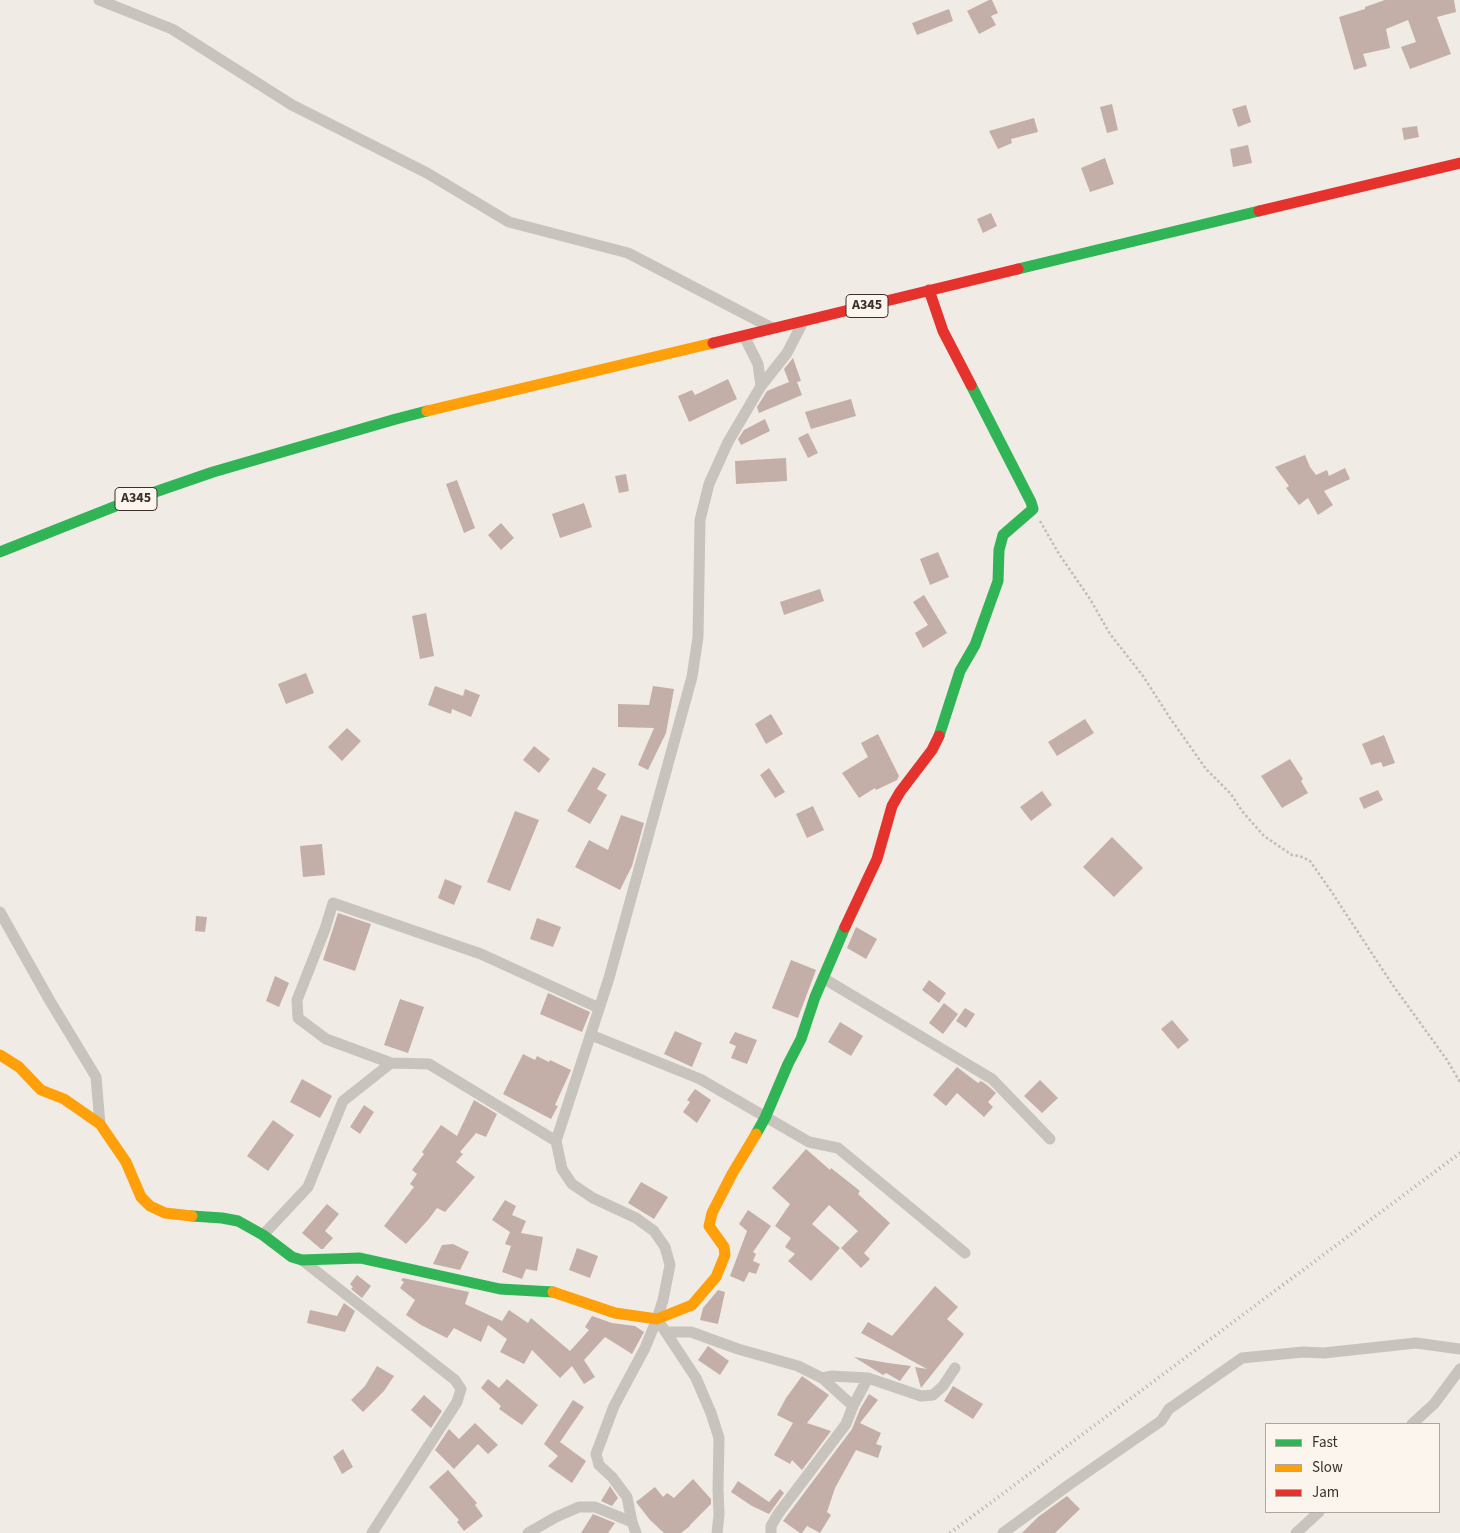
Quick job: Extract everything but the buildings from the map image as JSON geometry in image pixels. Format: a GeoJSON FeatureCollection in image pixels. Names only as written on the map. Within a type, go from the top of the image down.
{"type":"FeatureCollection","features":[{"type":"Feature","properties":{"kind":"main road","name":"A345"},"geometry":{"type":"LineString","coordinates":[[0,552],[126,502],[213,472],[396,419],[1460,163]]}},
{"type":"Feature","properties":{"kind":"main road"},"geometry":{"type":"LineString","coordinates":[[0,1055],[19,1067],[40,1090],[64,1099],[100,1124],[126,1162],[141,1197],[150,1206],[165,1213],[222,1218],[238,1222],[264,1235],[292,1257],[302,1260],[360,1258],[500,1289],[549,1291],[615,1313],[657,1319],[692,1305],[716,1277],[725,1255],[724,1247],[709,1226],[712,1213],[732,1174],[765,1118],[801,1039],[814,997],[877,859],[892,806],[942,733],[960,672],[975,646],[998,582],[999,550],[1003,535],[1033,509],[943,331],[929,290]]}},
{"type":"Feature","properties":{"kind":"street"},"geometry":{"type":"LineString","coordinates":[[98,0],[172,29],[292,105],[427,173],[509,222],[628,253],[774,329]]}},
{"type":"Feature","properties":{"kind":"street"},"geometry":{"type":"LineString","coordinates":[[634,1528],[627,1497],[612,1477],[599,1465],[596,1454],[614,1406],[645,1348],[657,1319],[670,1265],[665,1247],[654,1231],[636,1218],[594,1198],[572,1184],[562,1169],[556,1141],[609,978],[692,677],[698,637],[700,520],[709,484],[728,442],[761,386],[787,353],[803,322]]}},
{"type":"Feature","properties":{"kind":"street"},"geometry":{"type":"LineString","coordinates":[[744,336],[758,364],[761,386]]}},
{"type":"Feature","properties":{"kind":"street"},"geometry":{"type":"LineString","coordinates":[[556,1141],[429,1064],[392,1064],[326,1039],[298,1018],[297,1000],[325,929],[333,903],[481,954],[599,1008]]}},
{"type":"Feature","properties":{"kind":"street"},"geometry":{"type":"LineString","coordinates":[[0,912],[50,1001],[96,1077],[100,1124]]}},
{"type":"Feature","properties":{"kind":"street"},"geometry":{"type":"LineString","coordinates":[[823,978],[992,1079],[1050,1139]]}},
{"type":"Feature","properties":{"kind":"street"},"geometry":{"type":"LineString","coordinates":[[590,1035],[700,1079],[809,1142],[838,1148],[965,1253]]}},
{"type":"Feature","properties":{"kind":"street"},"geometry":{"type":"LineString","coordinates":[[264,1235],[308,1187],[343,1101],[392,1064]]}},
{"type":"Feature","properties":{"kind":"street"},"geometry":{"type":"LineString","coordinates":[[302,1260],[455,1380],[461,1389],[457,1402],[372,1533]]}},
{"type":"Feature","properties":{"kind":"street"},"geometry":{"type":"LineString","coordinates":[[657,1319],[696,1378],[719,1438],[719,1515],[717,1533]]}},
{"type":"Feature","properties":{"kind":"street"},"geometry":{"type":"LineString","coordinates":[[666,1332],[691,1332],[738,1349],[798,1366],[822,1378],[853,1406]]}},
{"type":"Feature","properties":{"kind":"street"},"geometry":{"type":"LineString","coordinates":[[1003,1533],[1160,1421],[1169,1409],[1242,1358],[1303,1352],[1324,1353],[1416,1342],[1460,1349]]}},
{"type":"Feature","properties":{"kind":"street"},"geometry":{"type":"LineString","coordinates":[[822,1378],[831,1376],[868,1378],[921,1396],[934,1394],[943,1386],[955,1368]]}},
{"type":"Feature","properties":{"kind":"street"},"geometry":{"type":"LineString","coordinates":[[1413,1423],[1434,1404],[1460,1369]]}},
{"type":"Feature","properties":{"kind":"street"},"geometry":{"type":"LineString","coordinates":[[771,1533],[771,1526],[778,1514],[846,1424],[868,1378]]}},
{"type":"Feature","properties":{"kind":"street"},"geometry":{"type":"LineString","coordinates":[[528,1533],[556,1516],[579,1507],[595,1507],[634,1528]]}},
{"type":"Feature","properties":{"kind":"street"},"geometry":{"type":"LineString","coordinates":[[1296,1533],[1318,1513]]}},
{"type":"Feature","properties":{"kind":"path"},"geometry":{"type":"LineString","coordinates":[[1033,509],[1110,634],[1143,676],[1206,769],[1231,794],[1242,811],[1264,836],[1292,855],[1300,856],[1310,861],[1392,984],[1447,1060],[1460,1082]]}},
{"type":"Feature","properties":{"kind":"railway"},"geometry":{"type":"LineString","coordinates":[[950,1533],[1460,1153]]}},
{"type":"Feature","properties":{"kind":"traffic: fast"},"geometry":{"type":"LineString","coordinates":[[1018,269],[1259,211]]}},
{"type":"Feature","properties":{"kind":"traffic: fast"},"geometry":{"type":"LineString","coordinates":[[939,736],[960,671],[975,645],[998,581],[999,550],[1003,535],[1033,509],[971,385]]}},
{"type":"Feature","properties":{"kind":"traffic: fast"},"geometry":{"type":"LineString","coordinates":[[0,552],[126,502],[213,472],[427,411]]}},
{"type":"Feature","properties":{"kind":"traffic: fast"},"geometry":{"type":"LineString","coordinates":[[756,1134],[801,1039],[815,997],[845,927]]}},
{"type":"Feature","properties":{"kind":"traffic: fast"},"geometry":{"type":"LineString","coordinates":[[192,1216],[238,1221],[263,1235],[292,1257],[302,1260],[360,1258],[500,1289],[553,1292]]}},
{"type":"Feature","properties":{"kind":"traffic: slow"},"geometry":{"type":"LineString","coordinates":[[427,411],[713,343]]}},
{"type":"Feature","properties":{"kind":"traffic: slow"},"geometry":{"type":"LineString","coordinates":[[0,1055],[19,1067],[41,1090],[64,1099],[100,1124],[126,1162],[141,1197],[150,1206],[165,1213],[192,1216]]}},
{"type":"Feature","properties":{"kind":"traffic: slow"},"geometry":{"type":"LineString","coordinates":[[553,1292],[615,1313],[657,1319],[692,1305],[716,1277],[725,1255],[724,1247],[709,1226],[712,1213],[732,1174],[756,1134]]}},
{"type":"Feature","properties":{"kind":"traffic: jam"},"geometry":{"type":"LineString","coordinates":[[1259,211],[1460,163]]}},
{"type":"Feature","properties":{"kind":"traffic: jam"},"geometry":{"type":"LineString","coordinates":[[713,343],[1018,269]]}},
{"type":"Feature","properties":{"kind":"traffic: jam"},"geometry":{"type":"LineString","coordinates":[[929,290],[943,331],[971,385]]}},
{"type":"Feature","properties":{"kind":"traffic: jam"},"geometry":{"type":"LineString","coordinates":[[845,927],[877,859],[892,806],[900,792],[932,750],[939,736]]}}]}
